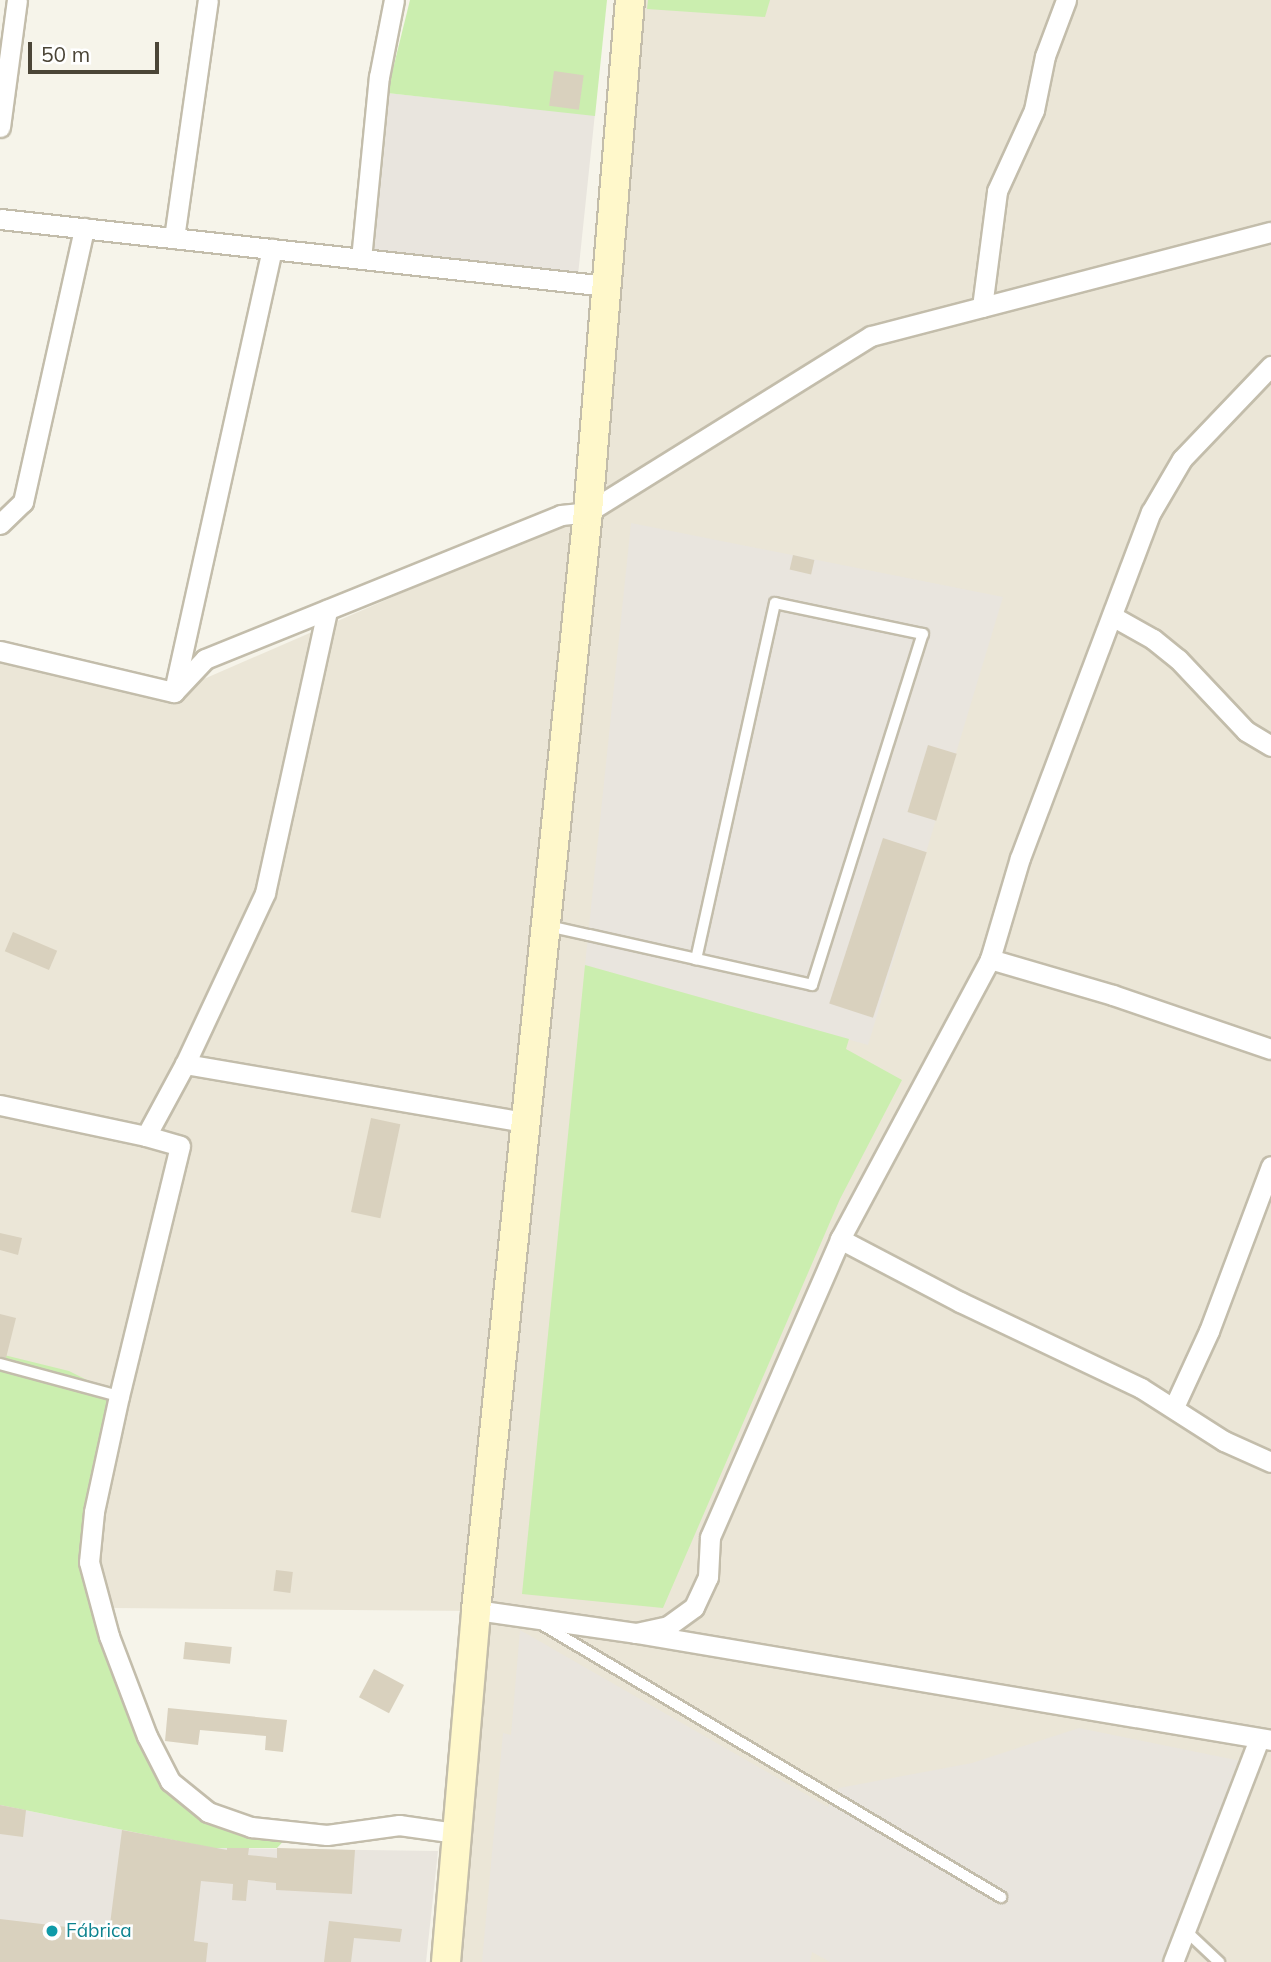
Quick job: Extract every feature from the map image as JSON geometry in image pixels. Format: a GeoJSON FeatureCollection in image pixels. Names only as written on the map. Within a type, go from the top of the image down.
{"type":"FeatureCollection","features":[{"type":"Feature","properties":{"kind":"street"},"geometry":{"type":"LineString","coordinates":[[0,128],[17,0]]}},
{"type":"Feature","properties":{"kind":"street"},"geometry":{"type":"LineString","coordinates":[[174,238],[208,0]]}},
{"type":"Feature","properties":{"kind":"street"},"geometry":{"type":"LineString","coordinates":[[361,259],[379,77],[394,0]]}},
{"type":"Feature","properties":{"kind":"street"},"geometry":{"type":"LineString","coordinates":[[446,1962],[476,1611],[588,512],[629,0]]}},
{"type":"Feature","properties":{"kind":"street"},"geometry":{"type":"LineString","coordinates":[[982,307],[997,191],[1034,110],[1045,56],[1066,0]]}},
{"type":"Feature","properties":{"kind":"street"},"geometry":{"type":"LineString","coordinates":[[0,219],[607,286]]}},
{"type":"Feature","properties":{"kind":"street"},"geometry":{"type":"LineString","coordinates":[[0,524],[23,502],[84,228]]}},
{"type":"Feature","properties":{"kind":"street"},"geometry":{"type":"LineString","coordinates":[[174,692],[205,659],[561,515],[588,512],[871,336],[1271,232]]}},
{"type":"Feature","properties":{"kind":"street"},"geometry":{"type":"LineString","coordinates":[[174,692],[272,249]]}},
{"type":"Feature","properties":{"kind":"street"},"geometry":{"type":"LineString","coordinates":[[636,1633],[668,1626],[694,1607],[708,1577],[710,1537],[840,1239],[990,959],[1020,858],[1151,512],[1182,459],[1271,366]]}},
{"type":"Feature","properties":{"kind":"street"},"geometry":{"type":"LineString","coordinates":[[146,1136],[185,1064],[265,892],[327,610]]}},
{"type":"Feature","properties":{"kind":"street"},"geometry":{"type":"LineString","coordinates":[[1112,616],[1153,639],[1178,659],[1246,732],[1271,747]]}},
{"type":"Feature","properties":{"kind":"street"},"geometry":{"type":"LineString","coordinates":[[0,651],[174,692]]}},
{"type":"Feature","properties":{"kind":"street"},"geometry":{"type":"LineString","coordinates":[[990,959],[1113,995],[1271,1049]]}},
{"type":"Feature","properties":{"kind":"street"},"geometry":{"type":"LineString","coordinates":[[185,1064],[526,1122]]}},
{"type":"Feature","properties":{"kind":"street"},"geometry":{"type":"LineString","coordinates":[[0,1105],[146,1136],[180,1146],[119,1396],[94,1512],[89,1562],[109,1636],[147,1736],[170,1781],[208,1812],[251,1827],[327,1835],[399,1825],[456,1833]]}},
{"type":"Feature","properties":{"kind":"street"},"geometry":{"type":"LineString","coordinates":[[1174,1407],[1264,1210],[1271,1166]]}},
{"type":"Feature","properties":{"kind":"street"},"geometry":{"type":"LineString","coordinates":[[840,1239],[960,1302],[1174,1407],[1224,1441],[1271,1462]]}},
{"type":"Feature","properties":{"kind":"street"},"geometry":{"type":"LineString","coordinates":[[476,1611],[636,1633],[1265,1740],[1172,1962]]}},
{"type":"Feature","properties":{"kind":"lane"},"geometry":{"type":"LineString","coordinates":[[546,925],[696,959],[812,985],[923,634],[775,603],[696,959]]}},
{"type":"Feature","properties":{"kind":"lane"},"geometry":{"type":"LineString","coordinates":[[0,1364],[119,1396]]}},
{"type":"Feature","properties":{"kind":"lane"},"geometry":{"type":"LineString","coordinates":[[534,1619],[1001,1897]]}},
{"type":"Feature","properties":{"kind":"lane"},"geometry":{"type":"LineString","coordinates":[[1185,1930],[1219,1962]]}},
{"type":"Feature","properties":{"kind":"shaded area"},"geometry":{"type":"Polygon","coordinates":[[[630,0],[1271,0],[1271,1962],[446,1962],[476,1611],[0,1607],[0,651],[174,692],[588,512],[630,0]]]}},
{"type":"Feature","properties":{"kind":"shaded area"},"geometry":{"type":"Polygon","coordinates":[[[387,93],[595,115],[578,272],[370,250],[387,93]]]}},
{"type":"Feature","properties":{"kind":"shaded area"},"geometry":{"type":"Polygon","coordinates":[[[631,523],[1003,597],[868,1045],[585,965],[631,523]]]}},
{"type":"Feature","properties":{"kind":"shaded area"},"geometry":{"type":"Polygon","coordinates":[[[520,1630],[828,1807],[839,1788],[972,1763],[1079,1728],[1241,1761],[1161,1962],[830,1962],[812,1952],[810,1962],[482,1962],[503,1733],[511,1735],[520,1630]]]}},
{"type":"Feature","properties":{"kind":"shaded area"},"geometry":{"type":"Polygon","coordinates":[[[0,1805],[212,1848],[438,1851],[426,1962],[0,1962],[0,1805]]]}},
{"type":"Feature","properties":{"kind":"green space"},"geometry":{"type":"Polygon","coordinates":[[[410,0],[607,0],[595,116],[387,93],[410,0]]]}},
{"type":"Feature","properties":{"kind":"green space"},"geometry":{"type":"Polygon","coordinates":[[[648,0],[770,0],[765,17],[647,9],[648,0]]]}},
{"type":"Feature","properties":{"kind":"green space"},"geometry":{"type":"Polygon","coordinates":[[[585,965],[849,1039],[846,1049],[902,1080],[840,1199],[663,1608],[522,1594],[585,965]]]}},
{"type":"Feature","properties":{"kind":"green space"},"geometry":{"type":"Polygon","coordinates":[[[0,1354],[69,1371],[119,1396],[89,1562],[170,1781],[208,1812],[291,1833],[277,1848],[212,1848],[0,1805],[0,1354]]]}},
{"type":"Feature","properties":{"kind":"building"},"geometry":{"type":"Polygon","coordinates":[[[554,71],[584,75],[579,110],[549,106],[554,71]]]}},
{"type":"Feature","properties":{"kind":"building"},"geometry":{"type":"Polygon","coordinates":[[[793,555],[814,560],[811,575],[790,570],[793,555]]]}},
{"type":"Feature","properties":{"kind":"building"},"geometry":{"type":"Polygon","coordinates":[[[928,745],[957,754],[936,821],[908,812],[928,745]]]}},
{"type":"Feature","properties":{"kind":"building"},"geometry":{"type":"Polygon","coordinates":[[[883,838],[927,852],[873,1018],[829,1003],[883,838]]]}},
{"type":"Feature","properties":{"kind":"building"},"geometry":{"type":"Polygon","coordinates":[[[13,932],[57,951],[49,970],[5,951],[13,932]]]}},
{"type":"Feature","properties":{"kind":"building"},"geometry":{"type":"Polygon","coordinates":[[[371,1118],[400,1124],[380,1218],[351,1212],[371,1118]]]}},
{"type":"Feature","properties":{"kind":"building"},"geometry":{"type":"Polygon","coordinates":[[[0,1233],[22,1238],[18,1255],[0,1250],[0,1233]]]}},
{"type":"Feature","properties":{"kind":"building"},"geometry":{"type":"Polygon","coordinates":[[[0,1314],[16,1318],[6,1358],[0,1357],[0,1314]]]}},
{"type":"Feature","properties":{"kind":"building"},"geometry":{"type":"Polygon","coordinates":[[[276,1570],[293,1572],[290,1593],[273,1591],[276,1570]]]}},
{"type":"Feature","properties":{"kind":"building"},"geometry":{"type":"Polygon","coordinates":[[[185,1642],[232,1647],[230,1664],[183,1659],[185,1642]]]}},
{"type":"Feature","properties":{"kind":"building"},"geometry":{"type":"Polygon","coordinates":[[[374,1669],[404,1685],[389,1713],[359,1697],[374,1669]]]}},
{"type":"Feature","properties":{"kind":"building"},"geometry":{"type":"Polygon","coordinates":[[[168,1708],[287,1720],[283,1752],[265,1750],[266,1736],[200,1730],[198,1745],[165,1741],[168,1708]]]}},
{"type":"Feature","properties":{"kind":"building"},"geometry":{"type":"Polygon","coordinates":[[[0,1805],[26,1810],[23,1837],[0,1834],[0,1805]]]}},
{"type":"Feature","properties":{"kind":"building"},"geometry":{"type":"Polygon","coordinates":[[[122,1830],[227,1850],[249,1848],[248,1855],[277,1858],[277,1848],[355,1850],[352,1894],[276,1890],[276,1883],[248,1880],[246,1901],[232,1900],[233,1884],[201,1881],[194,1941],[208,1943],[206,1962],[0,1962],[0,1919],[109,1932],[122,1830]]]}},
{"type":"Feature","properties":{"kind":"building"},"geometry":{"type":"Polygon","coordinates":[[[329,1921],[402,1929],[400,1942],[354,1938],[351,1962],[324,1962],[329,1921]]]}},
{"type":"Feature","properties":{"kind":"place","name":"Fábrica"},"geometry":{"type":"Point","coordinates":[52,1931]}}]}
